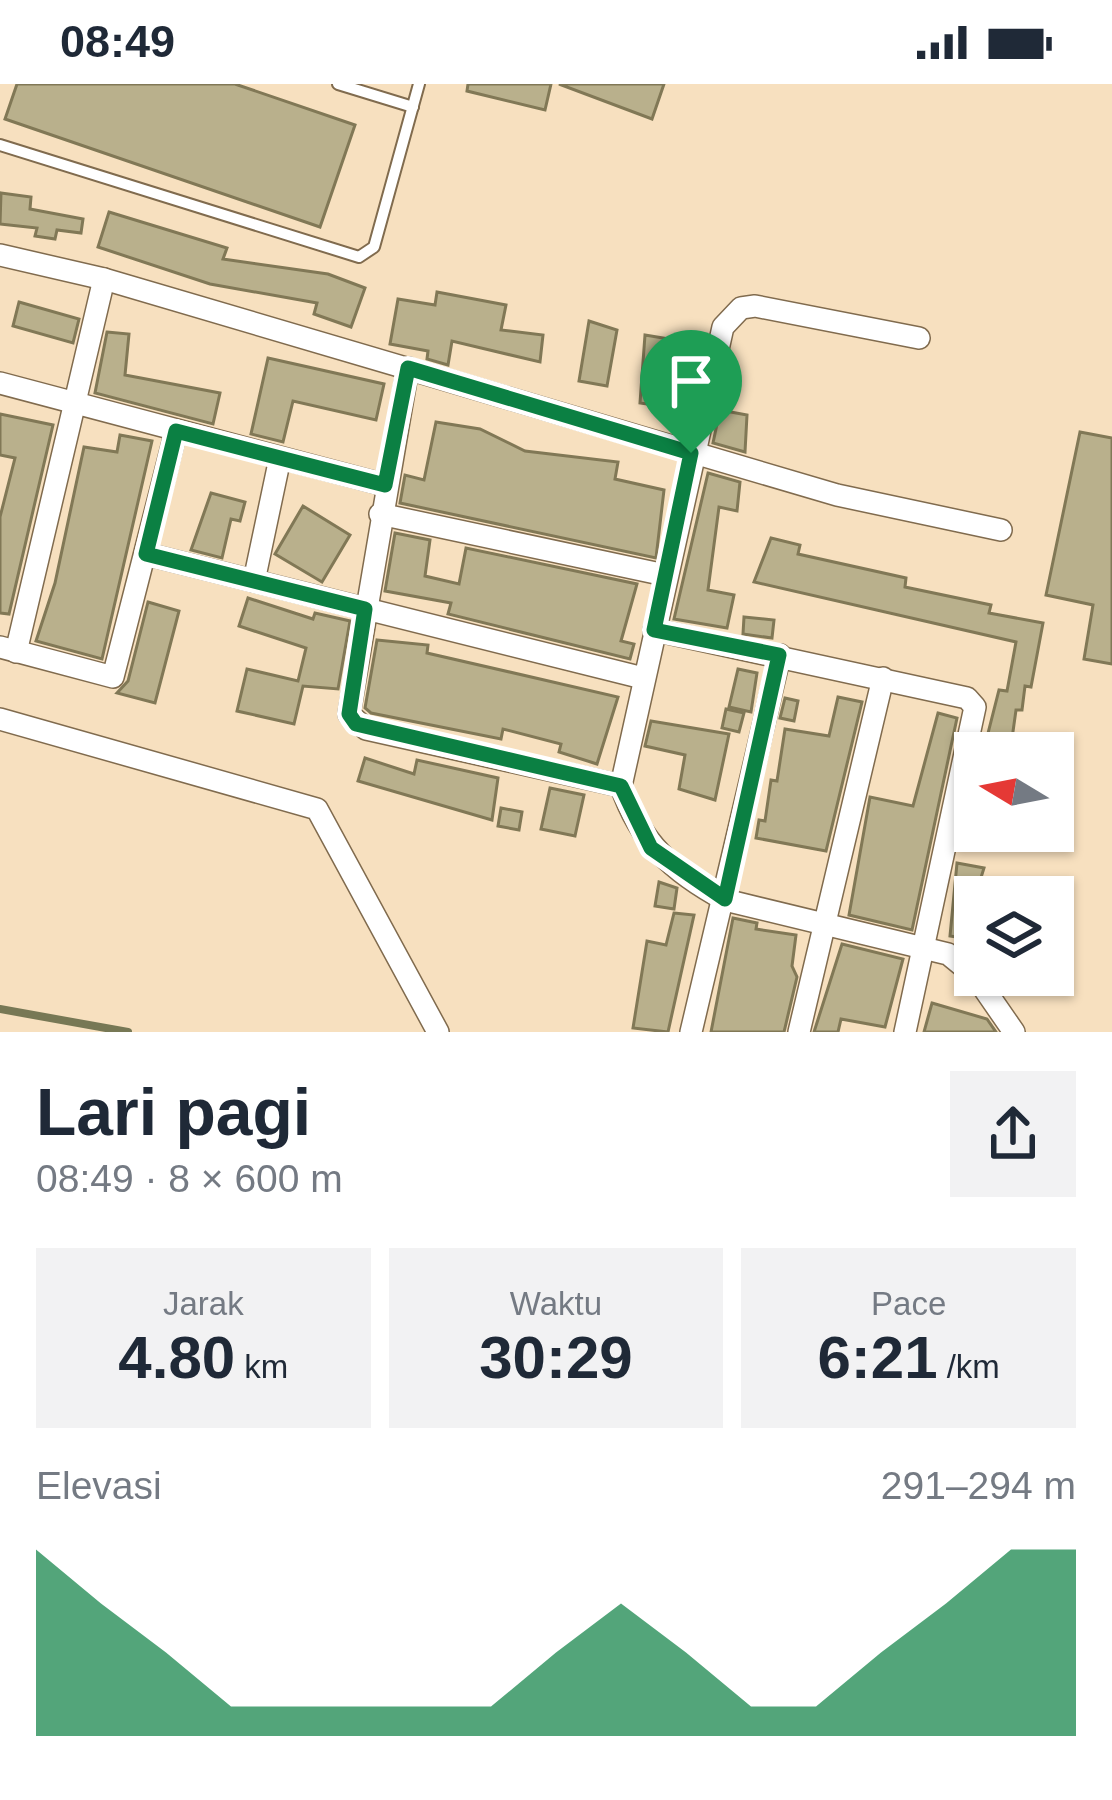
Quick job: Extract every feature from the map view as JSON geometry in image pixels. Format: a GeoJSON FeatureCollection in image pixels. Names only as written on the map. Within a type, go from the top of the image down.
{"type":"FeatureCollection","features":[{"type":"Feature","properties":{"kind":"street"},"geometry":{"type":"LineString","coordinates":[[0,255],[104,279],[836,495],[1001,530]]}},
{"type":"Feature","properties":{"kind":"street"},"geometry":{"type":"LineString","coordinates":[[104,279],[78,403],[8,650],[113,677],[176,431]]}},
{"type":"Feature","properties":{"kind":"street"},"geometry":{"type":"LineString","coordinates":[[919,338],[754,306],[741,308],[718,340],[621,786],[651,848],[725,899],[948,954],[976,977],[1013,1031]]}},
{"type":"Feature","properties":{"kind":"street"},"geometry":{"type":"LineString","coordinates":[[408,368],[349,714],[356,724],[621,786]]}},
{"type":"Feature","properties":{"kind":"street"},"geometry":{"type":"LineString","coordinates":[[0,383],[385,485]]}},
{"type":"Feature","properties":{"kind":"street"},"geometry":{"type":"LineString","coordinates":[[254,581],[280,458]]}},
{"type":"Feature","properties":{"kind":"street"},"geometry":{"type":"LineString","coordinates":[[380,514],[665,575]]}},
{"type":"Feature","properties":{"kind":"street"},"geometry":{"type":"LineString","coordinates":[[146,554],[643,677]]}},
{"type":"Feature","properties":{"kind":"street"},"geometry":{"type":"LineString","coordinates":[[654,630],[967,698],[975,707],[905,1032]]}},
{"type":"Feature","properties":{"kind":"street"},"geometry":{"type":"LineString","coordinates":[[691,1032],[779,655]]}},
{"type":"Feature","properties":{"kind":"street"},"geometry":{"type":"LineString","coordinates":[[799,1032],[883,678]]}},
{"type":"Feature","properties":{"kind":"street"},"geometry":{"type":"LineString","coordinates":[[0,719],[317,809],[438,1032]]}},
{"type":"Feature","properties":{"kind":"lane"},"geometry":{"type":"LineString","coordinates":[[338,84],[413,107]]}},
{"type":"Feature","properties":{"kind":"lane"},"geometry":{"type":"LineString","coordinates":[[0,145],[358,257],[374,247],[419,84]]}},
{"type":"Feature","properties":{"kind":"building"},"geometry":{"type":"Polygon","coordinates":[[[17,84],[235,84],[355,125],[320,227],[5,119],[17,84]]]}},
{"type":"Feature","properties":{"kind":"building"},"geometry":{"type":"Polygon","coordinates":[[[468,84],[551,84],[545,110],[467,91],[468,84]]]}},
{"type":"Feature","properties":{"kind":"building"},"geometry":{"type":"Polygon","coordinates":[[[559,84],[664,84],[652,119],[559,84]]]}},
{"type":"Feature","properties":{"kind":"building"},"geometry":{"type":"Polygon","coordinates":[[[1,193],[31,197],[30,209],[83,219],[81,233],[57,230],[55,239],[35,236],[37,228],[0,224],[1,193]]]}},
{"type":"Feature","properties":{"kind":"building"},"geometry":{"type":"Polygon","coordinates":[[[109,212],[227,248],[223,259],[328,274],[365,288],[351,327],[314,314],[317,303],[210,284],[98,247],[109,212]]]}},
{"type":"Feature","properties":{"kind":"building"},"geometry":{"type":"Polygon","coordinates":[[[437,292],[506,305],[501,330],[543,335],[540,362],[452,341],[448,365],[427,359],[428,351],[390,344],[398,299],[435,305],[437,292]]]}},
{"type":"Feature","properties":{"kind":"building"},"geometry":{"type":"Polygon","coordinates":[[[19,302],[79,319],[73,343],[13,326],[19,302]]]}},
{"type":"Feature","properties":{"kind":"building"},"geometry":{"type":"Polygon","coordinates":[[[589,321],[617,330],[607,386],[579,381],[589,321]]]}},
{"type":"Feature","properties":{"kind":"building"},"geometry":{"type":"Polygon","coordinates":[[[107,332],[129,334],[125,375],[220,393],[213,424],[95,393],[107,332]]]}},
{"type":"Feature","properties":{"kind":"building"},"geometry":{"type":"Polygon","coordinates":[[[645,335],[681,341],[680,347],[702,353],[689,410],[640,403],[645,335]]]}},
{"type":"Feature","properties":{"kind":"building"},"geometry":{"type":"Polygon","coordinates":[[[268,358],[384,384],[376,420],[293,401],[283,442],[251,434],[268,358]]]}},
{"type":"Feature","properties":{"kind":"building"},"geometry":{"type":"Polygon","coordinates":[[[720,410],[747,415],[745,452],[713,443],[720,410]]]}},
{"type":"Feature","properties":{"kind":"building"},"geometry":{"type":"Polygon","coordinates":[[[0,414],[53,425],[9,614],[0,613],[0,517],[15,458],[0,455],[0,414]]]}},
{"type":"Feature","properties":{"kind":"building"},"geometry":{"type":"Polygon","coordinates":[[[436,422],[480,429],[525,451],[618,462],[615,479],[664,490],[656,558],[400,503],[405,475],[424,480],[436,422]]]}},
{"type":"Feature","properties":{"kind":"building"},"geometry":{"type":"Polygon","coordinates":[[[1080,432],[1112,438],[1112,664],[1084,659],[1093,605],[1046,595],[1080,432]]]}},
{"type":"Feature","properties":{"kind":"building"},"geometry":{"type":"Polygon","coordinates":[[[120,435],[152,441],[102,659],[36,641],[55,583],[84,447],[117,452],[120,435]]]}},
{"type":"Feature","properties":{"kind":"building"},"geometry":{"type":"Polygon","coordinates":[[[708,473],[740,482],[737,511],[719,507],[708,590],[734,595],[727,628],[674,619],[708,473]]]}},
{"type":"Feature","properties":{"kind":"building"},"geometry":{"type":"Polygon","coordinates":[[[211,493],[245,502],[240,521],[231,519],[222,558],[191,550],[211,493]]]}},
{"type":"Feature","properties":{"kind":"building"},"geometry":{"type":"Polygon","coordinates":[[[303,506],[350,535],[322,582],[275,554],[303,506]]]}},
{"type":"Feature","properties":{"kind":"building"},"geometry":{"type":"Polygon","coordinates":[[[395,533],[430,540],[425,576],[459,584],[466,548],[637,584],[621,641],[634,644],[630,659],[448,614],[451,603],[385,591],[395,533]]]}},
{"type":"Feature","properties":{"kind":"building"},"geometry":{"type":"Polygon","coordinates":[[[771,538],[800,545],[798,554],[906,578],[905,587],[991,605],[989,613],[1043,623],[1031,687],[1025,686],[1013,732],[988,732],[999,690],[1007,691],[1016,642],[754,582],[771,538]]]}},
{"type":"Feature","properties":{"kind":"building"},"geometry":{"type":"Polygon","coordinates":[[[248,598],[313,619],[315,613],[350,621],[338,689],[303,686],[294,724],[237,711],[247,669],[298,681],[306,648],[239,626],[248,598]]]}},
{"type":"Feature","properties":{"kind":"building"},"geometry":{"type":"Polygon","coordinates":[[[148,602],[179,611],[155,703],[117,693],[128,681],[148,602]]]}},
{"type":"Feature","properties":{"kind":"building"},"geometry":{"type":"Polygon","coordinates":[[[744,617],[774,620],[772,638],[743,634],[744,617]]]}},
{"type":"Feature","properties":{"kind":"building"},"geometry":{"type":"Polygon","coordinates":[[[377,640],[428,645],[427,653],[618,697],[597,764],[559,752],[561,744],[503,729],[501,739],[371,713],[365,708],[377,640]]]}},
{"type":"Feature","properties":{"kind":"building"},"geometry":{"type":"Polygon","coordinates":[[[738,669],[757,673],[751,712],[729,707],[738,669]]]}},
{"type":"Feature","properties":{"kind":"building"},"geometry":{"type":"Polygon","coordinates":[[[838,697],[862,702],[826,851],[756,838],[759,820],[765,821],[771,780],[777,781],[785,729],[829,736],[838,697]]]}},
{"type":"Feature","properties":{"kind":"building"},"geometry":{"type":"Polygon","coordinates":[[[785,698],[798,701],[794,721],[780,718],[785,698]]]}},
{"type":"Feature","properties":{"kind":"building"},"geometry":{"type":"Polygon","coordinates":[[[726,709],[744,713],[739,732],[722,728],[726,709]]]}},
{"type":"Feature","properties":{"kind":"building"},"geometry":{"type":"Polygon","coordinates":[[[938,713],[957,718],[912,930],[849,915],[870,797],[913,806],[938,713]]]}},
{"type":"Feature","properties":{"kind":"building"},"geometry":{"type":"Polygon","coordinates":[[[651,721],[729,734],[715,800],[679,789],[685,755],[645,746],[651,721]]]}},
{"type":"Feature","properties":{"kind":"building"},"geometry":{"type":"Polygon","coordinates":[[[365,758],[414,774],[417,760],[498,778],[492,820],[358,781],[365,758]]]}},
{"type":"Feature","properties":{"kind":"building"},"geometry":{"type":"Polygon","coordinates":[[[550,788],[584,795],[575,836],[541,829],[550,788]]]}},
{"type":"Feature","properties":{"kind":"building"},"geometry":{"type":"Polygon","coordinates":[[[501,808],[522,812],[519,830],[498,826],[501,808]]]}},
{"type":"Feature","properties":{"kind":"building"},"geometry":{"type":"Polygon","coordinates":[[[957,863],[984,868],[982,876],[956,876],[957,863]]]}},
{"type":"Feature","properties":{"kind":"building"},"geometry":{"type":"Polygon","coordinates":[[[659,882],[677,888],[674,909],[655,906],[659,882]]]}},
{"type":"Feature","properties":{"kind":"building"},"geometry":{"type":"Polygon","coordinates":[[[674,913],[694,915],[668,1032],[633,1028],[647,941],[666,945],[674,913]]]}},
{"type":"Feature","properties":{"kind":"building"},"geometry":{"type":"Polygon","coordinates":[[[733,918],[757,923],[756,929],[796,935],[792,966],[797,977],[784,1032],[711,1032],[733,918]]]}},
{"type":"Feature","properties":{"kind":"building"},"geometry":{"type":"Polygon","coordinates":[[[842,944],[903,959],[885,1027],[841,1019],[838,1032],[814,1032],[842,944]]]}},
{"type":"Feature","properties":{"kind":"building"},"geometry":{"type":"Polygon","coordinates":[[[932,1003],[987,1019],[996,1032],[924,1032],[932,1003]]]}},
{"type":"Feature","properties":{"kind":"waterway"},"geometry":{"type":"LineString","coordinates":[[0,1009],[128,1032]]}},
{"type":"Feature","properties":{"kind":"route"},"geometry":{"type":"LineString","coordinates":[[408,368],[691,453],[654,630],[779,655],[725,899],[651,848],[632,818],[621,786],[356,724],[349,714],[365,609],[146,554],[176,431],[385,485],[408,368]]}}]}
